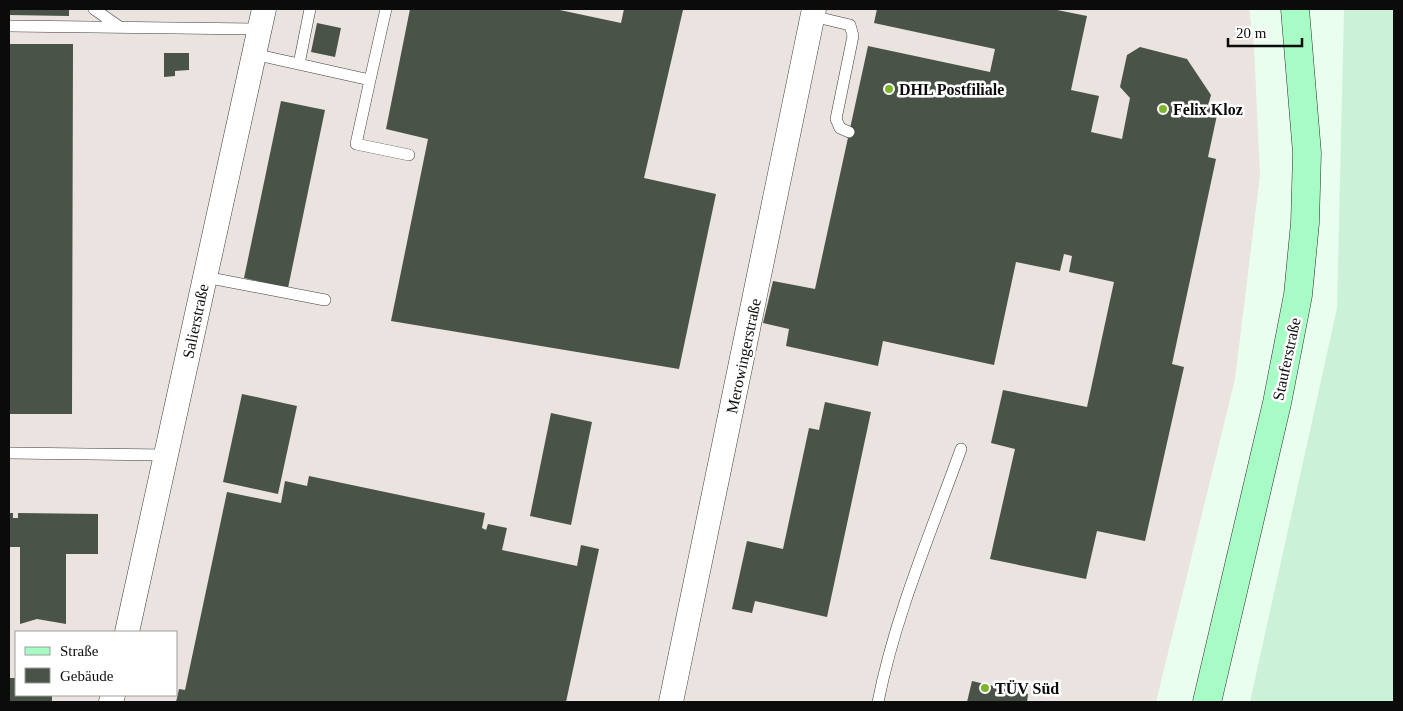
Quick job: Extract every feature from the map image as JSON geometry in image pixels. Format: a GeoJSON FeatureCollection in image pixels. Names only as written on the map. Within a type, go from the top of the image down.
{"type":"FeatureCollection","features":[{"type":"Feature","properties":{"kind":"main road","name":"Stauferstraße"},"geometry":{"type":"LineString","coordinates":[[1207,702],[1277,403],[1298,296],[1305,223],[1307,153],[1295,9]]}},
{"type":"Feature","properties":{"kind":"street","name":"Merowingerstraße"},"geometry":{"type":"LineString","coordinates":[[671,702],[813,13]]}},
{"type":"Feature","properties":{"kind":"street","name":"Salierstraße"},"geometry":{"type":"LineString","coordinates":[[127,631],[261,19]]}},
{"type":"Feature","properties":{"kind":"lane"},"geometry":{"type":"LineString","coordinates":[[94,9],[121,28]]}},
{"type":"Feature","properties":{"kind":"lane"},"geometry":{"type":"LineString","coordinates":[[299,64],[310,9]]}},
{"type":"Feature","properties":{"kind":"lane"},"geometry":{"type":"LineString","coordinates":[[386,9],[356,144],[409,155]]}},
{"type":"Feature","properties":{"kind":"lane"},"geometry":{"type":"LineString","coordinates":[[813,13],[850,24],[853,36],[836,118],[840,128],[849,132]]}},
{"type":"Feature","properties":{"kind":"lane"},"geometry":{"type":"LineString","coordinates":[[9,26],[121,28],[261,19]]}},
{"type":"Feature","properties":{"kind":"lane"},"geometry":{"type":"LineString","coordinates":[[254,54],[370,80]]}},
{"type":"Feature","properties":{"kind":"lane"},"geometry":{"type":"LineString","coordinates":[[205,277],[325,300]]}},
{"type":"Feature","properties":{"kind":"lane"},"geometry":{"type":"LineString","coordinates":[[878,702],[884,668],[961,449]]}},
{"type":"Feature","properties":{"kind":"lane"},"geometry":{"type":"LineString","coordinates":[[9,453],[166,455]]}},
{"type":"Feature","properties":{"kind":"shaded area"},"geometry":{"type":"Polygon","coordinates":[[[9,9],[1249,9],[1254,47],[1260,175],[1235,379],[1156,702],[9,702],[9,9]]]}},
{"type":"Feature","properties":{"kind":"green space"},"geometry":{"type":"Polygon","coordinates":[[[1344,9],[1394,9],[1394,702],[1250,702],[1337,308],[1344,9]]]}},
{"type":"Feature","properties":{"kind":"building"},"geometry":{"type":"Polygon","coordinates":[[[9,9],[69,9],[69,16],[9,15],[9,9]]]}},
{"type":"Feature","properties":{"kind":"building"},"geometry":{"type":"Polygon","coordinates":[[[410,9],[555,9],[621,23],[624,9],[683,10],[644,178],[716,194],[679,369],[391,321],[428,139],[386,129],[410,9]]]}},
{"type":"Feature","properties":{"kind":"building"},"geometry":{"type":"Polygon","coordinates":[[[877,9],[1052,9],[1087,16],[1071,90],[1099,96],[1091,132],[1122,139],[1130,98],[1120,87],[1127,55],[1140,47],[1187,59],[1211,95],[1208,106],[1217,115],[1208,157],[1216,159],[1172,364],[1184,367],[1145,541],[1097,531],[1086,579],[990,559],[1015,449],[991,443],[1003,390],[1087,407],[1114,282],[1069,272],[1072,256],[1064,254],[1060,271],[1016,262],[994,365],[883,341],[878,366],[786,346],[789,329],[763,323],[773,281],[815,289],[868,46],[990,72],[995,49],[874,23],[877,9]]]}},
{"type":"Feature","properties":{"kind":"building"},"geometry":{"type":"Polygon","coordinates":[[[317,23],[341,28],[335,57],[311,52],[317,23]]]}},
{"type":"Feature","properties":{"kind":"building"},"geometry":{"type":"Polygon","coordinates":[[[9,44],[73,44],[72,414],[9,414],[9,44]]]}},
{"type":"Feature","properties":{"kind":"building"},"geometry":{"type":"Polygon","coordinates":[[[164,53],[189,53],[189,70],[175,71],[175,76],[164,77],[164,53]]]}},
{"type":"Feature","properties":{"kind":"building"},"geometry":{"type":"Polygon","coordinates":[[[281,101],[325,110],[288,288],[244,278],[281,101]]]}},
{"type":"Feature","properties":{"kind":"building"},"geometry":{"type":"Polygon","coordinates":[[[242,394],[297,406],[278,494],[223,482],[242,394]]]}},
{"type":"Feature","properties":{"kind":"building"},"geometry":{"type":"Polygon","coordinates":[[[825,402],[871,412],[827,617],[755,601],[752,613],[732,609],[747,541],[783,549],[809,428],[819,430],[825,402]]]}},
{"type":"Feature","properties":{"kind":"building"},"geometry":{"type":"Polygon","coordinates":[[[551,413],[592,422],[571,525],[530,516],[551,413]]]}},
{"type":"Feature","properties":{"kind":"building"},"geometry":{"type":"Polygon","coordinates":[[[309,476],[485,513],[482,528],[486,530],[488,524],[507,528],[502,550],[577,566],[581,545],[599,549],[566,702],[176,702],[179,689],[185,690],[227,492],[281,503],[285,481],[307,486],[309,476]]]}},
{"type":"Feature","properties":{"kind":"building"},"geometry":{"type":"Polygon","coordinates":[[[9,513],[13,513],[13,518],[18,518],[18,513],[98,514],[98,554],[66,554],[66,624],[37,619],[20,624],[20,547],[9,547],[9,513]]]}},
{"type":"Feature","properties":{"kind":"building"},"geometry":{"type":"Polygon","coordinates":[[[9,678],[15,678],[15,696],[52,696],[52,702],[9,702],[9,678]]]}},
{"type":"Feature","properties":{"kind":"building","name":"TÜV Süd"},"geometry":{"type":"Polygon","coordinates":[[[972,681],[1028,694],[1027,702],[967,702],[972,681]]]}},
{"type":"Feature","properties":{"kind":"place","name":"DHL Postfiliale"},"geometry":{"type":"Point","coordinates":[889,89]}},
{"type":"Feature","properties":{"kind":"place","name":"Felix Kloz"},"geometry":{"type":"Point","coordinates":[1163,109]}},
{"type":"Feature","properties":{"kind":"place","name":"TÜV Süd"},"geometry":{"type":"Point","coordinates":[985,688]}}]}
